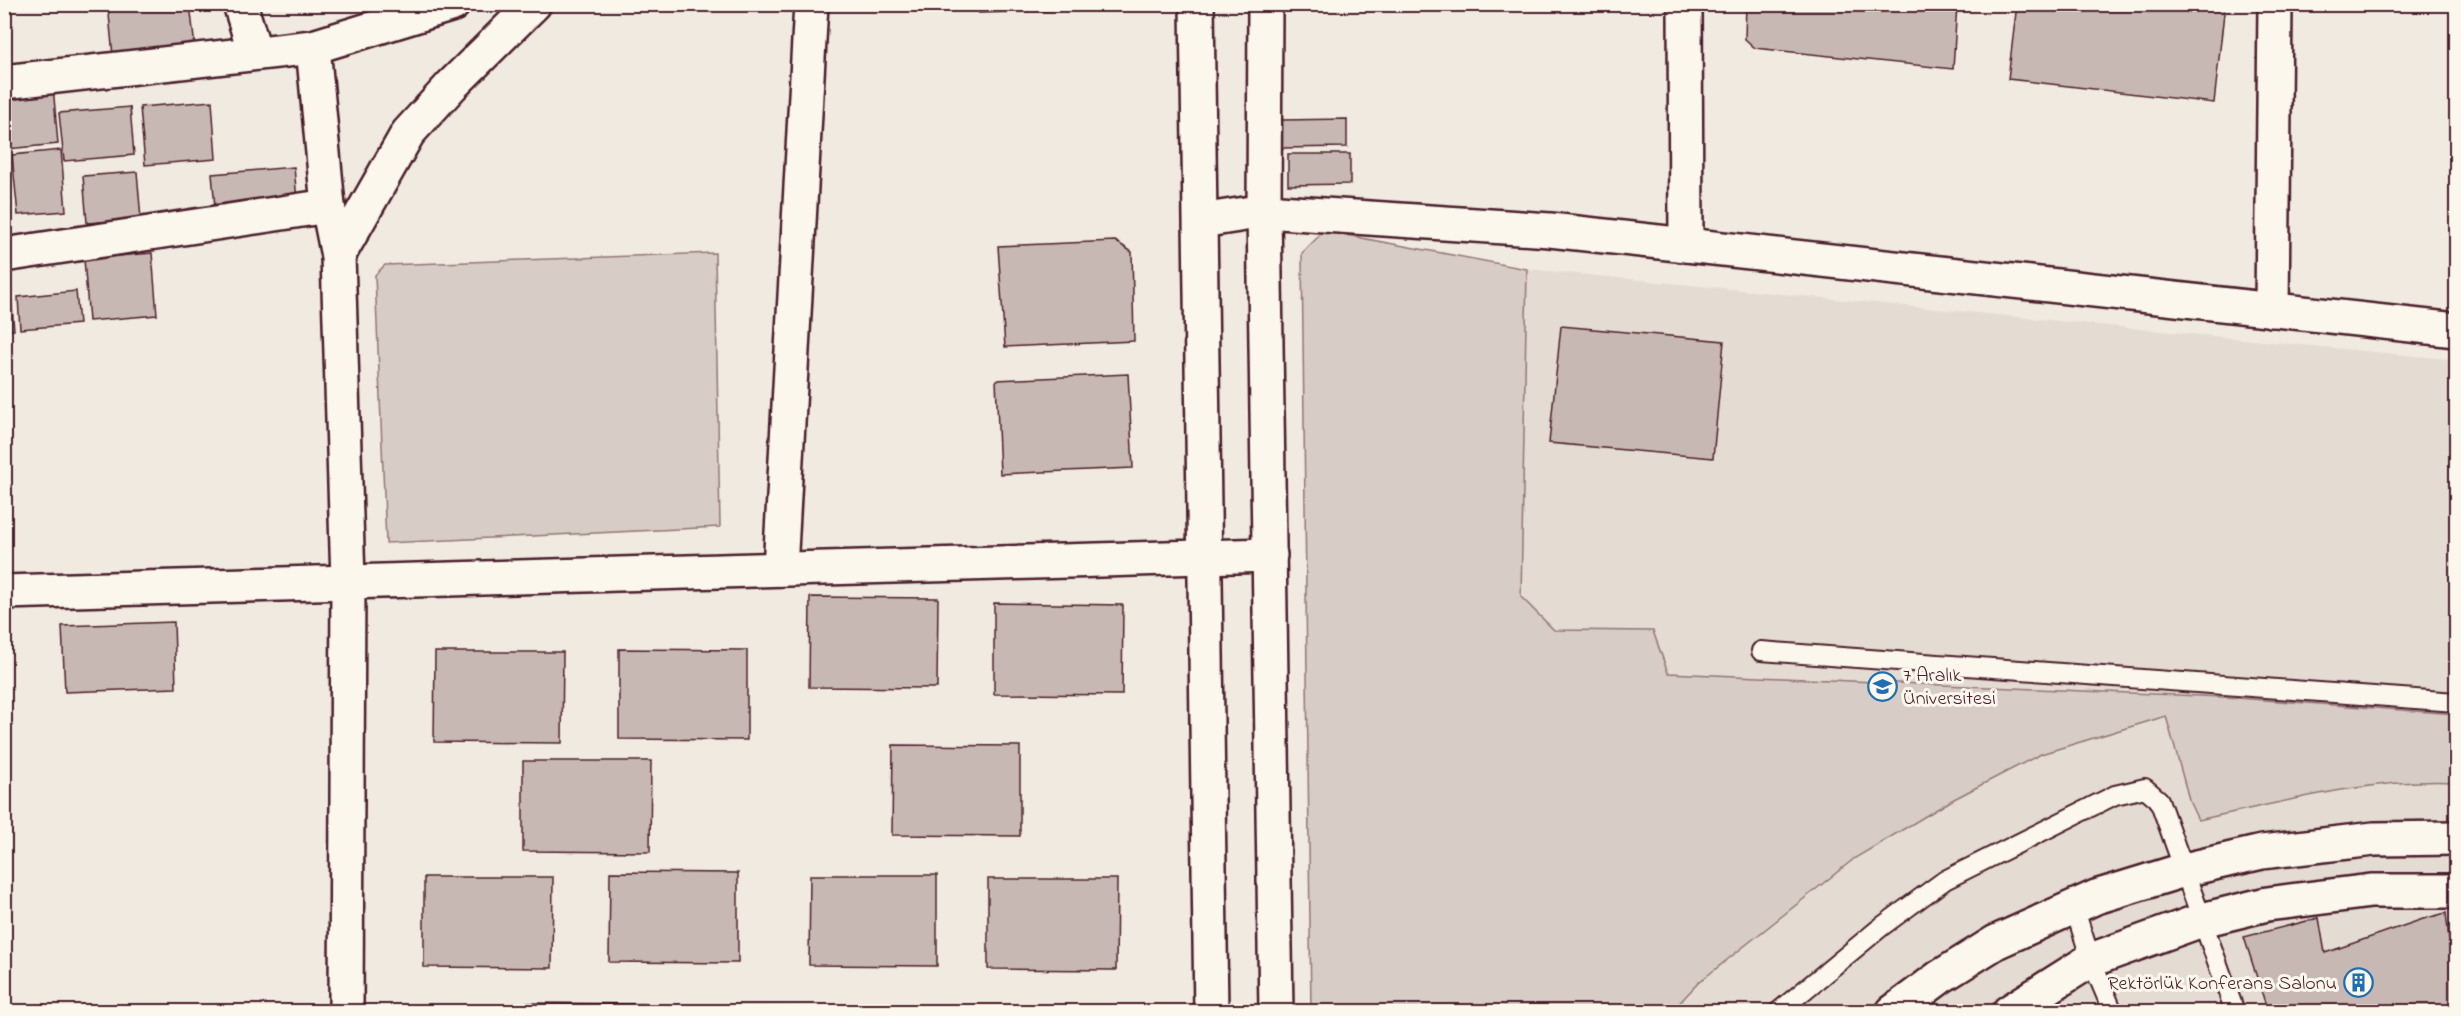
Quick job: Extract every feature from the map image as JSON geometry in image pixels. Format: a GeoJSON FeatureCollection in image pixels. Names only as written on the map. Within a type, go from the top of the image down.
{"type":"FeatureCollection","features":[{"type":"Feature","properties":{"kind":"street"},"geometry":{"type":"LineString","coordinates":[[240,4],[255,53]]}},
{"type":"Feature","properties":{"kind":"street"},"geometry":{"type":"LineString","coordinates":[[4,82],[313,46],[453,4]]}},
{"type":"Feature","properties":{"kind":"street"},"geometry":{"type":"LineString","coordinates":[[338,256],[408,133],[452,85],[534,4]]}},
{"type":"Feature","properties":{"kind":"street"},"geometry":{"type":"LineString","coordinates":[[780,569],[811,4]]}},
{"type":"Feature","properties":{"kind":"street"},"geometry":{"type":"LineString","coordinates":[[1197,4],[1211,1011]]}},
{"type":"Feature","properties":{"kind":"street"},"geometry":{"type":"LineString","coordinates":[[1265,4],[1264,211],[1276,1011]]}},
{"type":"Feature","properties":{"kind":"street"},"geometry":{"type":"LineString","coordinates":[[1685,4],[1686,245]]}},
{"type":"Feature","properties":{"kind":"street"},"geometry":{"type":"LineString","coordinates":[[2272,310],[2275,4]]}},
{"type":"Feature","properties":{"kind":"street"},"geometry":{"type":"LineString","coordinates":[[313,46],[328,206],[338,256],[348,581],[346,1011]]}},
{"type":"Feature","properties":{"kind":"street"},"geometry":{"type":"LineString","coordinates":[[4,255],[328,206]]}},
{"type":"Feature","properties":{"kind":"street"},"geometry":{"type":"LineString","coordinates":[[1201,221],[1264,211],[1550,230],[2457,330]]}},
{"type":"Feature","properties":{"kind":"street"},"geometry":{"type":"LineString","coordinates":[[4,592],[1270,555]]}},
{"type":"Feature","properties":{"kind":"street"},"geometry":{"type":"LineString","coordinates":[[1893,1011],[1940,977],[1996,942],[2096,897],[2184,870],[2262,852],[2319,844],[2397,838],[2457,838]]}},
{"type":"Feature","properties":{"kind":"street"},"geometry":{"type":"LineString","coordinates":[[2009,1011],[2091,960],[2202,920],[2267,904],[2371,891],[2457,891]]}},
{"type":"Feature","properties":{"kind":"lane"},"geometry":{"type":"LineString","coordinates":[[1761,651],[2457,702]]}},
{"type":"Feature","properties":{"kind":"lane"},"geometry":{"type":"LineString","coordinates":[[1778,1011],[1881,927],[1945,880],[2115,795],[2145,788],[2159,801],[2233,1011]]}},
{"type":"Feature","properties":{"kind":"lane"},"geometry":{"type":"LineString","coordinates":[[2074,907],[2091,960],[2113,1011]]}},
{"type":"Feature","properties":{"kind":"shaded area","name":"7 Aralık Üniversitesi"},"geometry":{"type":"Polygon","coordinates":[[[1324,231],[1527,269],[2456,360],[2456,1011],[1311,1011],[1302,253],[1324,231]]]}},
{"type":"Feature","properties":{"kind":"shaded area"},"geometry":{"type":"Polygon","coordinates":[[[1324,231],[1527,269],[1521,597],[1554,630],[1653,631],[1668,673],[2223,697],[2456,714],[2456,782],[2423,782],[2359,788],[2294,799],[2198,820],[2190,803],[2166,716],[2041,754],[1954,799],[1855,858],[1698,983],[1672,1011],[1311,1011],[1302,253],[1324,231]]]}},
{"type":"Feature","properties":{"kind":"shaded area"},"geometry":{"type":"Polygon","coordinates":[[[715,253],[720,527],[386,543],[375,275],[385,265],[715,253]]]}},
{"type":"Feature","properties":{"kind":"building"},"geometry":{"type":"Polygon","coordinates":[[[108,4],[190,4],[195,48],[113,56],[108,4]]]}},
{"type":"Feature","properties":{"kind":"building"},"geometry":{"type":"Polygon","coordinates":[[[978,4],[1122,4],[1122,8],[979,13],[978,4]]]}},
{"type":"Feature","properties":{"kind":"building"},"geometry":{"type":"Polygon","coordinates":[[[1746,4],[1957,4],[1953,69],[1755,48],[1745,39],[1746,4]]]}},
{"type":"Feature","properties":{"kind":"building"},"geometry":{"type":"Polygon","coordinates":[[[2017,4],[2225,4],[2214,103],[2008,79],[2017,4]]]}},
{"type":"Feature","properties":{"kind":"building"},"geometry":{"type":"Polygon","coordinates":[[[53,86],[58,144],[7,149],[4,90],[53,86]]]}},
{"type":"Feature","properties":{"kind":"building"},"geometry":{"type":"Polygon","coordinates":[[[212,101],[216,159],[145,165],[140,107],[212,101]]]}},
{"type":"Feature","properties":{"kind":"building"},"geometry":{"type":"Polygon","coordinates":[[[130,107],[134,155],[64,161],[59,113],[130,107]]]}},
{"type":"Feature","properties":{"kind":"building"},"geometry":{"type":"Polygon","coordinates":[[[1347,119],[1347,147],[1281,148],[1281,120],[1347,119]]]}},
{"type":"Feature","properties":{"kind":"building"},"geometry":{"type":"Polygon","coordinates":[[[61,150],[66,211],[18,215],[12,155],[61,150]]]}},
{"type":"Feature","properties":{"kind":"building"},"geometry":{"type":"Polygon","coordinates":[[[1288,154],[1350,154],[1350,184],[1288,185],[1288,154]]]}},
{"type":"Feature","properties":{"kind":"building"},"geometry":{"type":"Polygon","coordinates":[[[294,167],[297,200],[215,207],[212,174],[294,167]]]}},
{"type":"Feature","properties":{"kind":"building"},"geometry":{"type":"Polygon","coordinates":[[[137,172],[141,219],[87,223],[83,176],[137,172]]]}},
{"type":"Feature","properties":{"kind":"building"},"geometry":{"type":"Polygon","coordinates":[[[1115,241],[1132,252],[1134,341],[1005,347],[998,246],[1115,241]]]}},
{"type":"Feature","properties":{"kind":"building"},"geometry":{"type":"Polygon","coordinates":[[[152,253],[157,315],[89,321],[84,259],[152,253]]]}},
{"type":"Feature","properties":{"kind":"building"},"geometry":{"type":"Polygon","coordinates":[[[9,273],[14,330],[4,331],[4,274],[9,273]]]}},
{"type":"Feature","properties":{"kind":"building"},"geometry":{"type":"Polygon","coordinates":[[[76,291],[79,324],[20,329],[18,297],[76,291]]]}},
{"type":"Feature","properties":{"kind":"building"},"geometry":{"type":"Polygon","coordinates":[[[1561,326],[1724,341],[1713,458],[1549,443],[1561,326]]]}},
{"type":"Feature","properties":{"kind":"building"},"geometry":{"type":"Polygon","coordinates":[[[1128,374],[1133,468],[1000,474],[996,380],[1128,374]]]}},
{"type":"Feature","properties":{"kind":"building"},"geometry":{"type":"Polygon","coordinates":[[[810,597],[938,598],[937,688],[809,687],[810,597]]]}},
{"type":"Feature","properties":{"kind":"building"},"geometry":{"type":"Polygon","coordinates":[[[994,603],[1123,605],[1122,695],[994,694],[994,603]]]}},
{"type":"Feature","properties":{"kind":"building"},"geometry":{"type":"Polygon","coordinates":[[[174,622],[176,688],[65,692],[62,626],[174,622]]]}},
{"type":"Feature","properties":{"kind":"building"},"geometry":{"type":"Polygon","coordinates":[[[619,649],[747,650],[747,740],[619,739],[619,649]]]}},
{"type":"Feature","properties":{"kind":"building"},"geometry":{"type":"Polygon","coordinates":[[[435,652],[563,652],[562,743],[434,742],[435,652]]]}},
{"type":"Feature","properties":{"kind":"building"},"geometry":{"type":"Polygon","coordinates":[[[893,745],[1020,746],[1020,836],[892,835],[893,745]]]}},
{"type":"Feature","properties":{"kind":"building"},"geometry":{"type":"Polygon","coordinates":[[[523,761],[651,761],[650,852],[523,851],[523,761]]]}},
{"type":"Feature","properties":{"kind":"building"},"geometry":{"type":"Polygon","coordinates":[[[610,872],[738,873],[738,963],[609,962],[610,872]]]}},
{"type":"Feature","properties":{"kind":"building"},"geometry":{"type":"Polygon","coordinates":[[[810,875],[937,875],[937,966],[809,965],[810,875]]]}},
{"type":"Feature","properties":{"kind":"building"},"geometry":{"type":"Polygon","coordinates":[[[424,877],[553,877],[552,968],[424,967],[424,877]]]}},
{"type":"Feature","properties":{"kind":"building"},"geometry":{"type":"Polygon","coordinates":[[[988,879],[1117,879],[1116,970],[988,969],[988,879]]]}},
{"type":"Feature","properties":{"kind":"building","name":"Rektörlük Konferans Salonu"},"geometry":{"type":"Polygon","coordinates":[[[2446,913],[2449,939],[2456,939],[2456,1012],[2268,1012],[2244,937],[2319,918],[2325,953],[2446,913]]]}},
{"type":"Feature","properties":{"kind":"building"},"geometry":{"type":"Polygon","coordinates":[[[515,1003],[643,1004],[643,1012],[514,1012],[515,1003]]]}},
{"type":"Feature","properties":{"kind":"building"},"geometry":{"type":"Polygon","coordinates":[[[707,1007],[835,1008],[835,1012],[707,1012],[707,1007]]]}},
{"type":"Feature","properties":{"kind":"place","name":"7 Aralık Üniversitesi"},"geometry":{"type":"Point","coordinates":[1882,686]}},
{"type":"Feature","properties":{"kind":"place","name":"Rektörlük Konferans Salonu"},"geometry":{"type":"Point","coordinates":[2358,982]}}]}
